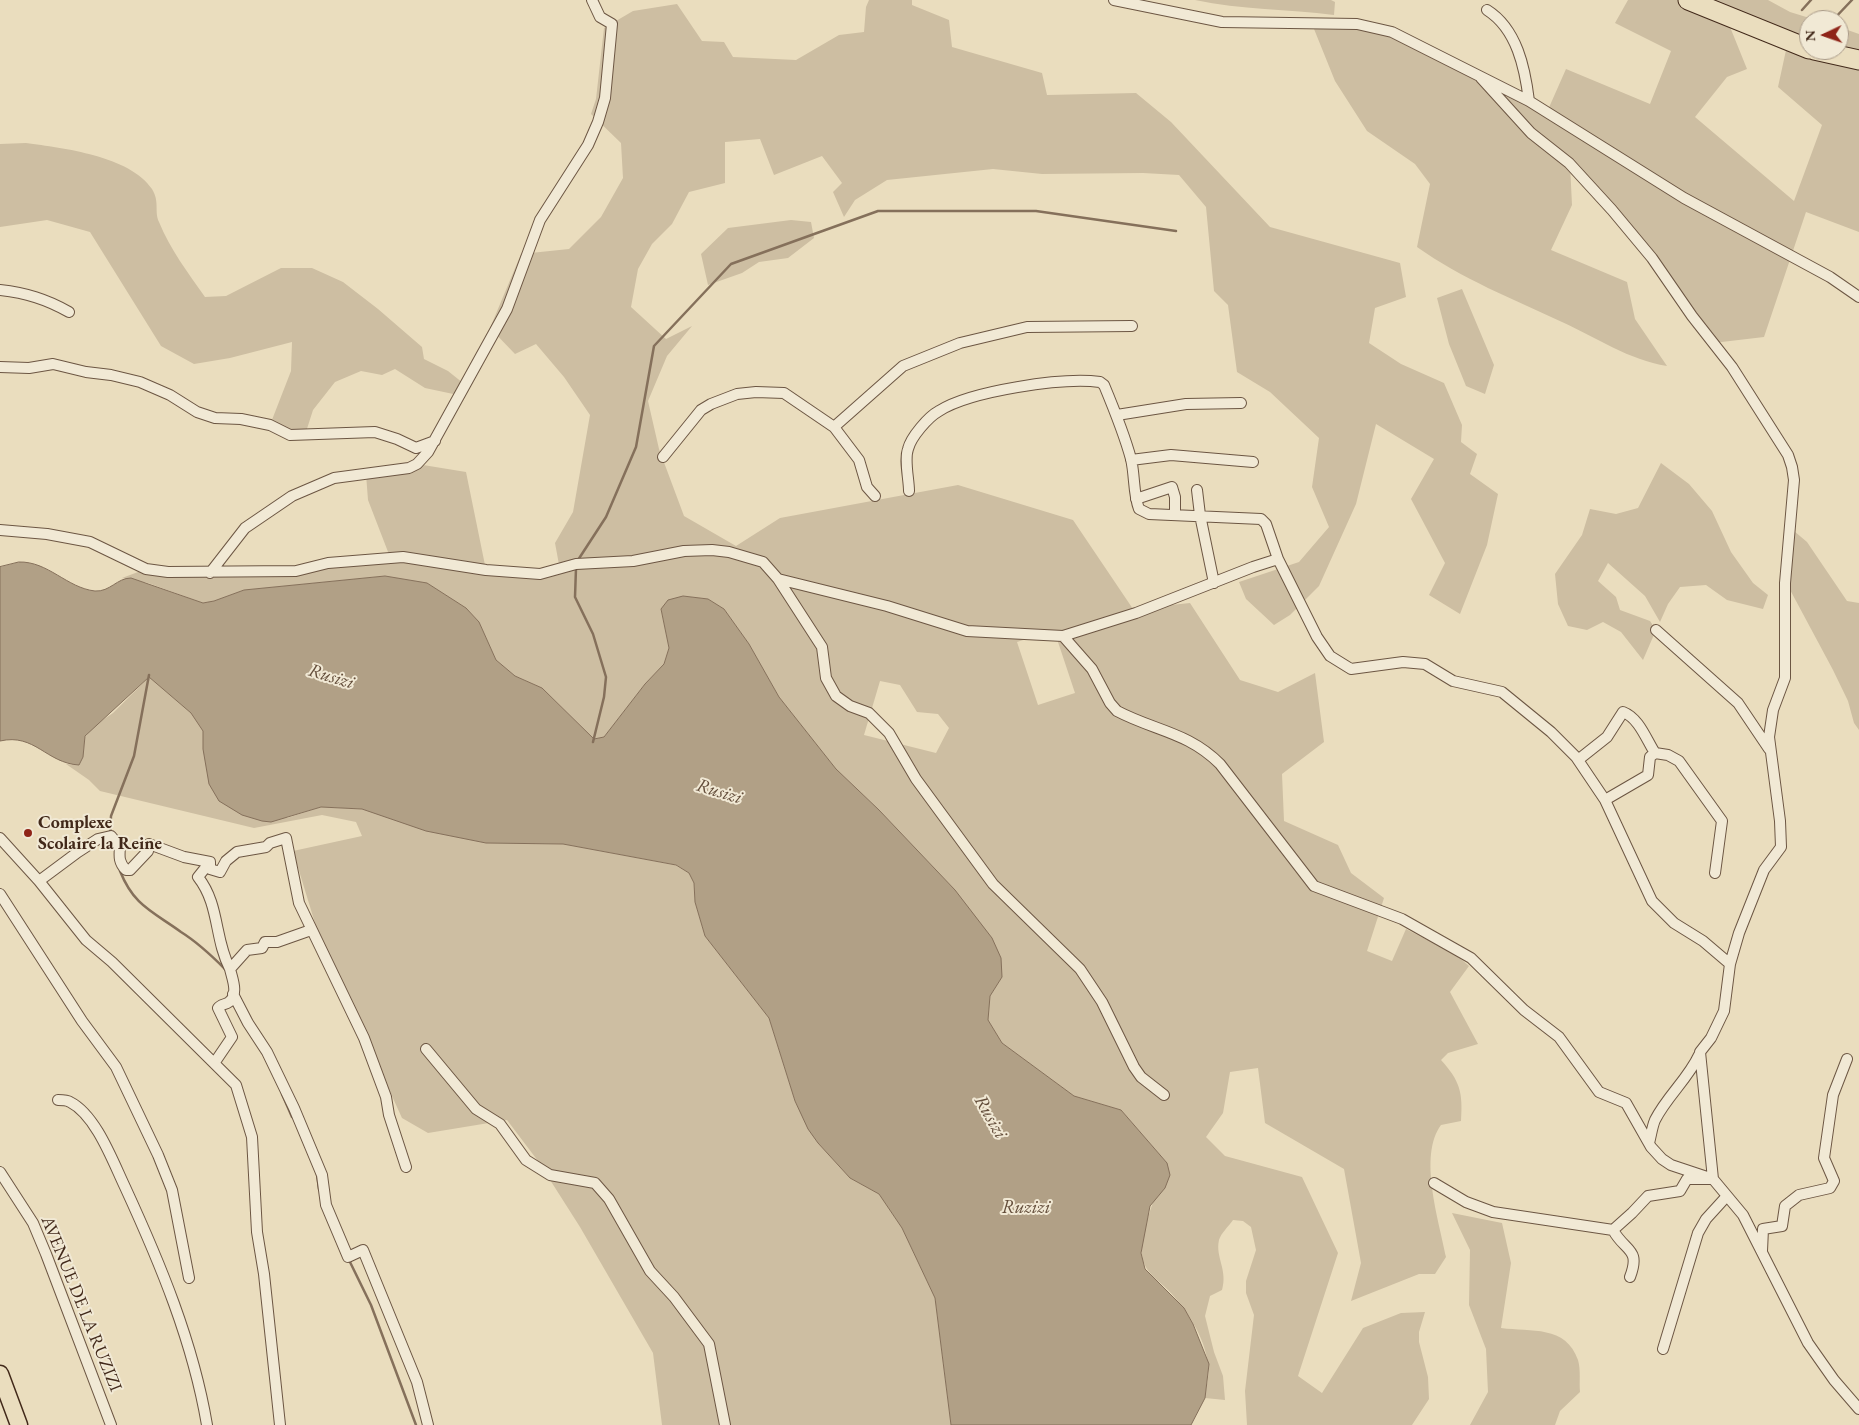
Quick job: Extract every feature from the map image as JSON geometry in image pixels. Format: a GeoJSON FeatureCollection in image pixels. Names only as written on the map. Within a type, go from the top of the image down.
{"type":"FeatureCollection","features":[{"type":"Feature","properties":{"kind":"highway"},"geometry":{"type":"LineString","coordinates":[[1688,0],[1799,45]]}},
{"type":"Feature","properties":{"kind":"main road"},"geometry":{"type":"LineString","coordinates":[[0,1374],[18,1425]]}},
{"type":"Feature","properties":{"kind":"street"},"geometry":{"type":"LineString","coordinates":[[210,573],[245,528],[292,496],[334,478],[409,468],[423,458],[507,309],[540,220],[588,145],[598,122],[605,98],[612,24],[600,17],[593,6],[592,0]]}},
{"type":"Feature","properties":{"kind":"street"},"geometry":{"type":"LineString","coordinates":[[1114,0],[1222,22],[1357,24],[1392,32],[1529,101],[1684,198],[1830,277],[1859,297]]}},
{"type":"Feature","properties":{"kind":"street"},"geometry":{"type":"LineString","coordinates":[[1487,10],[1500,18],[1513,40],[1526,72],[1529,101]]}},
{"type":"Feature","properties":{"kind":"street"},"geometry":{"type":"LineString","coordinates":[[1481,78],[1531,133],[1569,163],[1635,237],[1692,316],[1732,367],[1788,455],[1794,480],[1785,583],[1785,678],[1772,717],[1769,737],[1780,821],[1780,847],[1764,870],[1739,932],[1730,964],[1724,1011],[1711,1038],[1700,1052],[1692,1070],[1672,1094],[1655,1121],[1649,1143]]}},
{"type":"Feature","properties":{"kind":"street"},"geometry":{"type":"LineString","coordinates":[[0,290],[31,294],[49,300],[69,312]]}},
{"type":"Feature","properties":{"kind":"street"},"geometry":{"type":"LineString","coordinates":[[834,428],[903,366],[960,342],[1027,327],[1132,326]]}},
{"type":"Feature","properties":{"kind":"street"},"geometry":{"type":"LineString","coordinates":[[0,367],[28,368],[53,364],[130,379],[170,395],[197,412],[215,418],[241,419],[270,425],[290,436],[375,432],[416,448],[434,441]]}},
{"type":"Feature","properties":{"kind":"street"},"geometry":{"type":"LineString","coordinates":[[909,491],[908,450],[920,428],[930,417],[954,404],[1016,387],[1090,381],[1104,385],[1117,415],[1131,460],[1136,499],[1140,509],[1149,514],[1257,518],[1265,521],[1278,559],[1317,638],[1330,656],[1351,669],[1417,663],[1434,668],[1453,681],[1495,688],[1511,697],[1552,732],[1578,760],[1605,800],[1652,900],[1674,923],[1703,941],[1730,964]]}},
{"type":"Feature","properties":{"kind":"street"},"geometry":{"type":"LineString","coordinates":[[662,457],[701,410],[711,404],[737,394],[756,392],[784,393],[834,428],[859,460],[867,487],[875,496]]}},
{"type":"Feature","properties":{"kind":"street"},"geometry":{"type":"LineString","coordinates":[[1117,415],[1186,404],[1240,402]]}},
{"type":"Feature","properties":{"kind":"street"},"geometry":{"type":"LineString","coordinates":[[1131,460],[1171,455],[1253,462]]}},
{"type":"Feature","properties":{"kind":"street"},"geometry":{"type":"LineString","coordinates":[[1136,499],[1172,487],[1176,497],[1175,515]]}},
{"type":"Feature","properties":{"kind":"street"},"geometry":{"type":"LineString","coordinates":[[1197,490],[1200,515],[1214,583]]}},
{"type":"Feature","properties":{"kind":"street"},"geometry":{"type":"LineString","coordinates":[[0,530],[47,534],[90,542],[146,570],[168,572],[296,571],[328,563],[403,557],[486,570],[540,574],[576,564],[634,561],[684,551],[712,550],[740,554],[763,562],[778,579],[822,648],[826,678],[836,696],[850,706],[868,713],[889,733],[916,779],[993,884],[1080,969],[1102,1002],[1134,1067],[1141,1077],[1164,1095]]}},
{"type":"Feature","properties":{"kind":"street"},"geometry":{"type":"LineString","coordinates":[[778,579],[880,604],[967,631],[1062,636],[1136,613],[1278,559]]}},
{"type":"Feature","properties":{"kind":"street"},"geometry":{"type":"LineString","coordinates":[[1656,630],[1738,703],[1771,752]]}},
{"type":"Feature","properties":{"kind":"street"},"geometry":{"type":"LineString","coordinates":[[1062,636],[1092,669],[1110,703],[1117,711],[1182,736],[1210,754],[1220,764],[1314,886],[1325,892],[1402,919],[1471,958],[1524,1010],[1559,1037],[1599,1092],[1626,1103],[1649,1143],[1662,1159],[1671,1165],[1713,1179]]}},
{"type":"Feature","properties":{"kind":"street"},"geometry":{"type":"LineString","coordinates":[[1578,760],[1608,737],[1623,712],[1630,715],[1640,726],[1654,753]]}},
{"type":"Feature","properties":{"kind":"street"},"geometry":{"type":"LineString","coordinates":[[1605,800],[1648,775],[1650,757],[1654,753]]}},
{"type":"Feature","properties":{"kind":"street"},"geometry":{"type":"LineString","coordinates":[[1654,753],[1668,755],[1679,762],[1722,821],[1715,873]]}},
{"type":"Feature","properties":{"kind":"street"},"geometry":{"type":"LineString","coordinates":[[39,880],[98,839],[110,836],[120,848],[121,866],[126,870],[130,870],[148,851],[149,844],[184,858],[210,862]]}},
{"type":"Feature","properties":{"kind":"street"},"geometry":{"type":"LineString","coordinates":[[0,838],[39,880],[86,940],[112,962],[171,1023],[215,1062],[236,1085],[252,1137],[257,1232],[264,1274],[280,1425]]}},
{"type":"Feature","properties":{"kind":"street"},"geometry":{"type":"LineString","coordinates":[[210,862],[210,869],[220,872],[226,861],[237,852],[266,847],[270,843],[286,838],[299,903],[364,1038],[386,1097],[389,1115],[406,1167]]}},
{"type":"Feature","properties":{"kind":"street"},"geometry":{"type":"LineString","coordinates":[[210,862],[198,877],[212,898],[222,954],[230,969],[234,984],[233,994],[229,1002],[218,1008],[232,1038],[215,1062]]}},
{"type":"Feature","properties":{"kind":"street"},"geometry":{"type":"LineString","coordinates":[[0,894],[82,1021],[116,1067],[158,1155],[172,1190],[189,1278]]}},
{"type":"Feature","properties":{"kind":"street"},"geometry":{"type":"LineString","coordinates":[[230,969],[247,950],[262,948],[265,942],[277,942],[311,930]]}},
{"type":"Feature","properties":{"kind":"street"},"geometry":{"type":"LineString","coordinates":[[233,994],[248,1023],[267,1052],[294,1108],[325,1183],[324,1195],[332,1224],[348,1257],[363,1250],[417,1382],[428,1425]]}},
{"type":"Feature","properties":{"kind":"street"},"geometry":{"type":"LineString","coordinates":[[426,1049],[476,1109],[500,1124],[526,1160],[550,1175],[595,1183],[609,1198],[650,1271],[674,1297],[709,1344],[725,1425]]}},
{"type":"Feature","properties":{"kind":"street"},"geometry":{"type":"LineString","coordinates":[[1700,1052],[1713,1179],[1726,1198],[1743,1214],[1808,1343],[1834,1380],[1859,1409]]}},
{"type":"Feature","properties":{"kind":"street"},"geometry":{"type":"LineString","coordinates":[[1762,1253],[1763,1229],[1782,1226],[1786,1206],[1799,1195],[1830,1188],[1834,1181],[1824,1158],[1833,1095],[1847,1058]]}},
{"type":"Feature","properties":{"kind":"street"},"geometry":{"type":"LineString","coordinates":[[58,1100],[69,1101],[78,1108],[105,1143],[150,1239],[180,1319],[203,1401],[206,1425]]}},
{"type":"Feature","properties":{"kind":"street","name":"AVENUE DE LA RUZIZI"},"geometry":{"type":"LineString","coordinates":[[0,1172],[33,1223],[111,1425]]}},
{"type":"Feature","properties":{"kind":"street"},"geometry":{"type":"LineString","coordinates":[[1434,1183],[1466,1202],[1493,1212],[1613,1230],[1648,1196],[1680,1191],[1687,1179],[1713,1179]]}},
{"type":"Feature","properties":{"kind":"street"},"geometry":{"type":"LineString","coordinates":[[1663,1349],[1698,1233],[1706,1219],[1726,1198]]}},
{"type":"Feature","properties":{"kind":"street"},"geometry":{"type":"LineString","coordinates":[[1613,1230],[1617,1238],[1634,1254],[1635,1264],[1630,1277]]}},
{"type":"Feature","properties":{"kind":"shaded area"},"geometry":{"type":"Polygon","coordinates":[[[869,0],[912,0],[912,5],[949,20],[952,47],[1042,73],[1047,95],[1136,93],[1171,122],[1270,227],[1400,263],[1406,297],[1375,308],[1369,343],[1401,364],[1444,383],[1462,425],[1461,442],[1477,454],[1470,474],[1498,494],[1487,545],[1460,614],[1429,595],[1445,563],[1411,499],[1434,459],[1376,424],[1356,504],[1319,586],[1290,615],[1274,625],[1246,599],[1239,582],[1299,562],[1329,527],[1312,487],[1319,438],[1270,392],[1237,372],[1228,305],[1214,291],[1206,207],[1179,175],[1143,173],[1042,174],[993,169],[887,180],[855,200],[844,217],[833,192],[842,183],[822,156],[774,175],[760,139],[725,142],[725,183],[689,192],[672,224],[652,244],[638,269],[631,307],[666,339],[692,326],[667,356],[648,401],[659,449],[684,516],[736,546],[780,518],[958,485],[1073,520],[1133,609],[1190,603],[1240,680],[1278,692],[1315,673],[1324,742],[1282,774],[1284,821],[1338,845],[1351,873],[1384,898],[1367,951],[1392,961],[1406,929],[1455,954],[1469,966],[1450,992],[1478,1044],[1448,1053],[1441,1060],[1452,1074],[1461,1094],[1461,1121],[1441,1125],[1434,1138],[1431,1154],[1432,1189],[1446,1257],[1435,1274],[1419,1274],[1351,1301],[1361,1263],[1344,1169],[1265,1123],[1258,1068],[1230,1072],[1223,1113],[1206,1137],[1225,1156],[1302,1177],[1338,1253],[1298,1376],[1322,1393],[1363,1328],[1401,1313],[1425,1312],[1419,1332],[1419,1342],[1428,1377],[1429,1399],[1412,1425],[1247,1425],[1245,1391],[1254,1315],[1246,1293],[1246,1281],[1256,1250],[1251,1227],[1243,1221],[1233,1220],[1220,1237],[1218,1246],[1224,1276],[1222,1290],[1210,1296],[1205,1316],[1214,1352],[1223,1376],[1225,1400],[1205,1398],[1208,1367],[1206,1353],[1199,1333],[1182,1306],[1148,1271],[1142,1255],[1147,1222],[1167,1163],[1121,1110],[1074,1096],[1002,1043],[988,1020],[990,996],[1002,977],[955,890],[879,810],[836,769],[779,697],[749,644],[724,609],[708,599],[683,596],[661,609],[669,648],[664,664],[645,684],[604,737],[594,739],[542,688],[515,676],[496,660],[479,622],[466,608],[427,583],[385,576],[244,590],[203,603],[148,583],[122,578],[146,569],[295,571],[390,557],[368,500],[366,474],[417,464],[466,472],[486,570],[560,570],[555,543],[573,512],[590,415],[564,377],[536,344],[515,354],[490,328],[521,254],[569,249],[601,217],[623,178],[621,143],[591,114],[596,99],[604,28],[633,11],[677,4],[702,41],[724,42],[733,57],[796,60],[839,35],[864,32],[866,7],[869,0]],[[1054,630],[1017,642],[1038,705],[1075,693],[1054,630]],[[880,681],[864,735],[936,753],[949,728],[938,714],[917,712],[900,685],[880,681]]]}},
{"type":"Feature","properties":{"kind":"shaded area"},"geometry":{"type":"Polygon","coordinates":[[[1195,0],[1331,0],[1335,2],[1334,15],[1230,6],[1195,0]]]}},
{"type":"Feature","properties":{"kind":"shaded area"},"geometry":{"type":"Polygon","coordinates":[[[1628,0],[1768,0],[1799,15],[1799,60],[1849,60],[1849,30],[1859,34],[1859,232],[1806,212],[1764,337],[1713,343],[1652,258],[1570,164],[1572,205],[1551,250],[1627,282],[1635,319],[1667,366],[1639,359],[1613,348],[1470,279],[1417,247],[1430,184],[1415,164],[1367,131],[1335,81],[1312,24],[1373,27],[1547,112],[1566,69],[1650,104],[1671,51],[1615,23],[1628,0]],[[1726,17],[1747,69],[1727,77],[1695,117],[1794,201],[1822,125],[1778,87],[1788,41],[1726,17]]]}},
{"type":"Feature","properties":{"kind":"shaded area"},"geometry":{"type":"Polygon","coordinates":[[[26,143],[76,151],[112,161],[142,178],[152,189],[158,218],[168,242],[205,297],[226,296],[281,268],[312,268],[343,282],[422,347],[424,359],[448,371],[463,383],[458,395],[425,388],[395,369],[382,375],[361,371],[335,382],[313,410],[305,435],[270,425],[291,371],[292,342],[230,358],[194,364],[161,346],[90,232],[47,220],[0,227],[0,144],[26,143]]]}},
{"type":"Feature","properties":{"kind":"shaded area"},"geometry":{"type":"Polygon","coordinates":[[[791,220],[811,222],[814,238],[788,258],[759,262],[742,273],[708,285],[701,254],[728,228],[791,220]]]}},
{"type":"Feature","properties":{"kind":"shaded area"},"geometry":{"type":"Polygon","coordinates":[[[1462,289],[1494,365],[1485,394],[1466,386],[1449,344],[1437,298],[1462,289]]]}},
{"type":"Feature","properties":{"kind":"shaded area"},"geometry":{"type":"Polygon","coordinates":[[[1661,463],[1689,484],[1712,511],[1731,552],[1753,583],[1768,595],[1763,609],[1727,600],[1706,585],[1680,587],[1668,604],[1660,622],[1645,596],[1608,563],[1598,581],[1616,597],[1620,610],[1650,621],[1656,630],[1643,660],[1621,632],[1603,622],[1587,630],[1568,626],[1558,604],[1555,574],[1582,535],[1590,509],[1616,514],[1638,508],[1661,463]]]}},
{"type":"Feature","properties":{"kind":"shaded area"},"geometry":{"type":"Polygon","coordinates":[[[1794,531],[1807,542],[1847,601],[1859,603],[1859,730],[1854,723],[1848,701],[1833,670],[1788,586],[1794,531]]]}},
{"type":"Feature","properties":{"kind":"shaded area"},"geometry":{"type":"Polygon","coordinates":[[[149,677],[191,713],[203,731],[203,749],[287,818],[321,807],[362,809],[486,843],[563,844],[675,865],[689,873],[694,883],[695,902],[705,936],[769,1018],[795,1101],[818,1143],[850,1178],[879,1194],[902,1228],[935,1298],[951,1425],[662,1425],[653,1353],[580,1227],[538,1161],[507,1120],[428,1133],[402,1118],[318,933],[293,851],[362,836],[356,822],[322,815],[254,828],[100,791],[89,780],[66,764],[79,765],[83,757],[85,737],[95,725],[113,713],[149,677]]]}},
{"type":"Feature","properties":{"kind":"shaded area"},"geometry":{"type":"Polygon","coordinates":[[[1452,1213],[1502,1223],[1511,1263],[1501,1328],[1546,1332],[1556,1336],[1565,1341],[1578,1360],[1580,1392],[1560,1411],[1555,1425],[1470,1425],[1488,1392],[1486,1349],[1469,1305],[1470,1250],[1452,1213]]]}},
{"type":"Feature","properties":{"kind":"water","name":"Ruzizi"},"geometry":{"type":"Polygon","coordinates":[[[19,562],[39,566],[85,589],[100,591],[122,580],[131,578],[203,603],[244,590],[385,576],[427,583],[466,608],[479,622],[496,660],[515,676],[542,688],[594,739],[604,737],[645,684],[664,664],[669,648],[661,609],[668,600],[683,596],[708,599],[724,609],[749,644],[779,697],[836,769],[879,810],[955,890],[992,938],[1001,958],[1002,977],[990,996],[988,1020],[1002,1043],[1074,1096],[1121,1110],[1167,1163],[1170,1175],[1165,1188],[1150,1206],[1141,1253],[1145,1269],[1184,1308],[1193,1324],[1209,1364],[1205,1398],[1191,1425],[951,1425],[935,1298],[902,1228],[879,1194],[850,1178],[818,1143],[808,1129],[795,1101],[769,1018],[705,936],[695,902],[694,883],[689,873],[676,865],[563,844],[486,843],[426,831],[362,809],[321,807],[271,822],[242,815],[219,801],[209,784],[203,749],[203,731],[191,713],[149,677],[85,736],[83,757],[79,765],[58,759],[22,741],[0,741],[0,567],[19,562]]]}},
{"type":"Feature","properties":{"kind":"waterway"},"geometry":{"type":"LineString","coordinates":[[1802,10],[1811,0]]}},
{"type":"Feature","properties":{"kind":"waterway"},"geometry":{"type":"LineString","coordinates":[[1842,10],[1852,0]]}},
{"type":"Feature","properties":{"kind":"waterway"},"geometry":{"type":"LineString","coordinates":[[578,560],[606,517],[636,447],[654,346],[731,264],[878,211],[1036,211],[1176,231]]}},
{"type":"Feature","properties":{"kind":"waterway"},"geometry":{"type":"LineString","coordinates":[[576,568],[575,597],[593,634],[606,677],[604,697],[593,742]]}},
{"type":"Feature","properties":{"kind":"waterway"},"geometry":{"type":"LineString","coordinates":[[110,834],[111,816],[134,756],[149,675]]}},
{"type":"Feature","properties":{"kind":"waterway"},"geometry":{"type":"LineString","coordinates":[[120,871],[131,892],[145,907],[193,940],[225,969]]}},
{"type":"Feature","properties":{"kind":"waterway"},"geometry":{"type":"LineString","coordinates":[[282,1094],[292,1117]]}},
{"type":"Feature","properties":{"kind":"waterway"},"geometry":{"type":"LineString","coordinates":[[317,1174],[319,1189]]}},
{"type":"Feature","properties":{"kind":"waterway"},"geometry":{"type":"LineString","coordinates":[[349,1260],[371,1305],[416,1425]]}},
{"type":"Feature","properties":{"kind":"place","name":"Complexe Scolaire la Reine"},"geometry":{"type":"Point","coordinates":[28,833]}},
{"type":"Feature","properties":{"kind":"water label","name":"Rusizi"},"geometry":{"type":"Point","coordinates":[331,677]}},
{"type":"Feature","properties":{"kind":"water label","name":"Rusizi"},"geometry":{"type":"Point","coordinates":[719,792]}},
{"type":"Feature","properties":{"kind":"water label","name":"Rusizi"},"geometry":{"type":"Point","coordinates":[990,1117]}}]}
